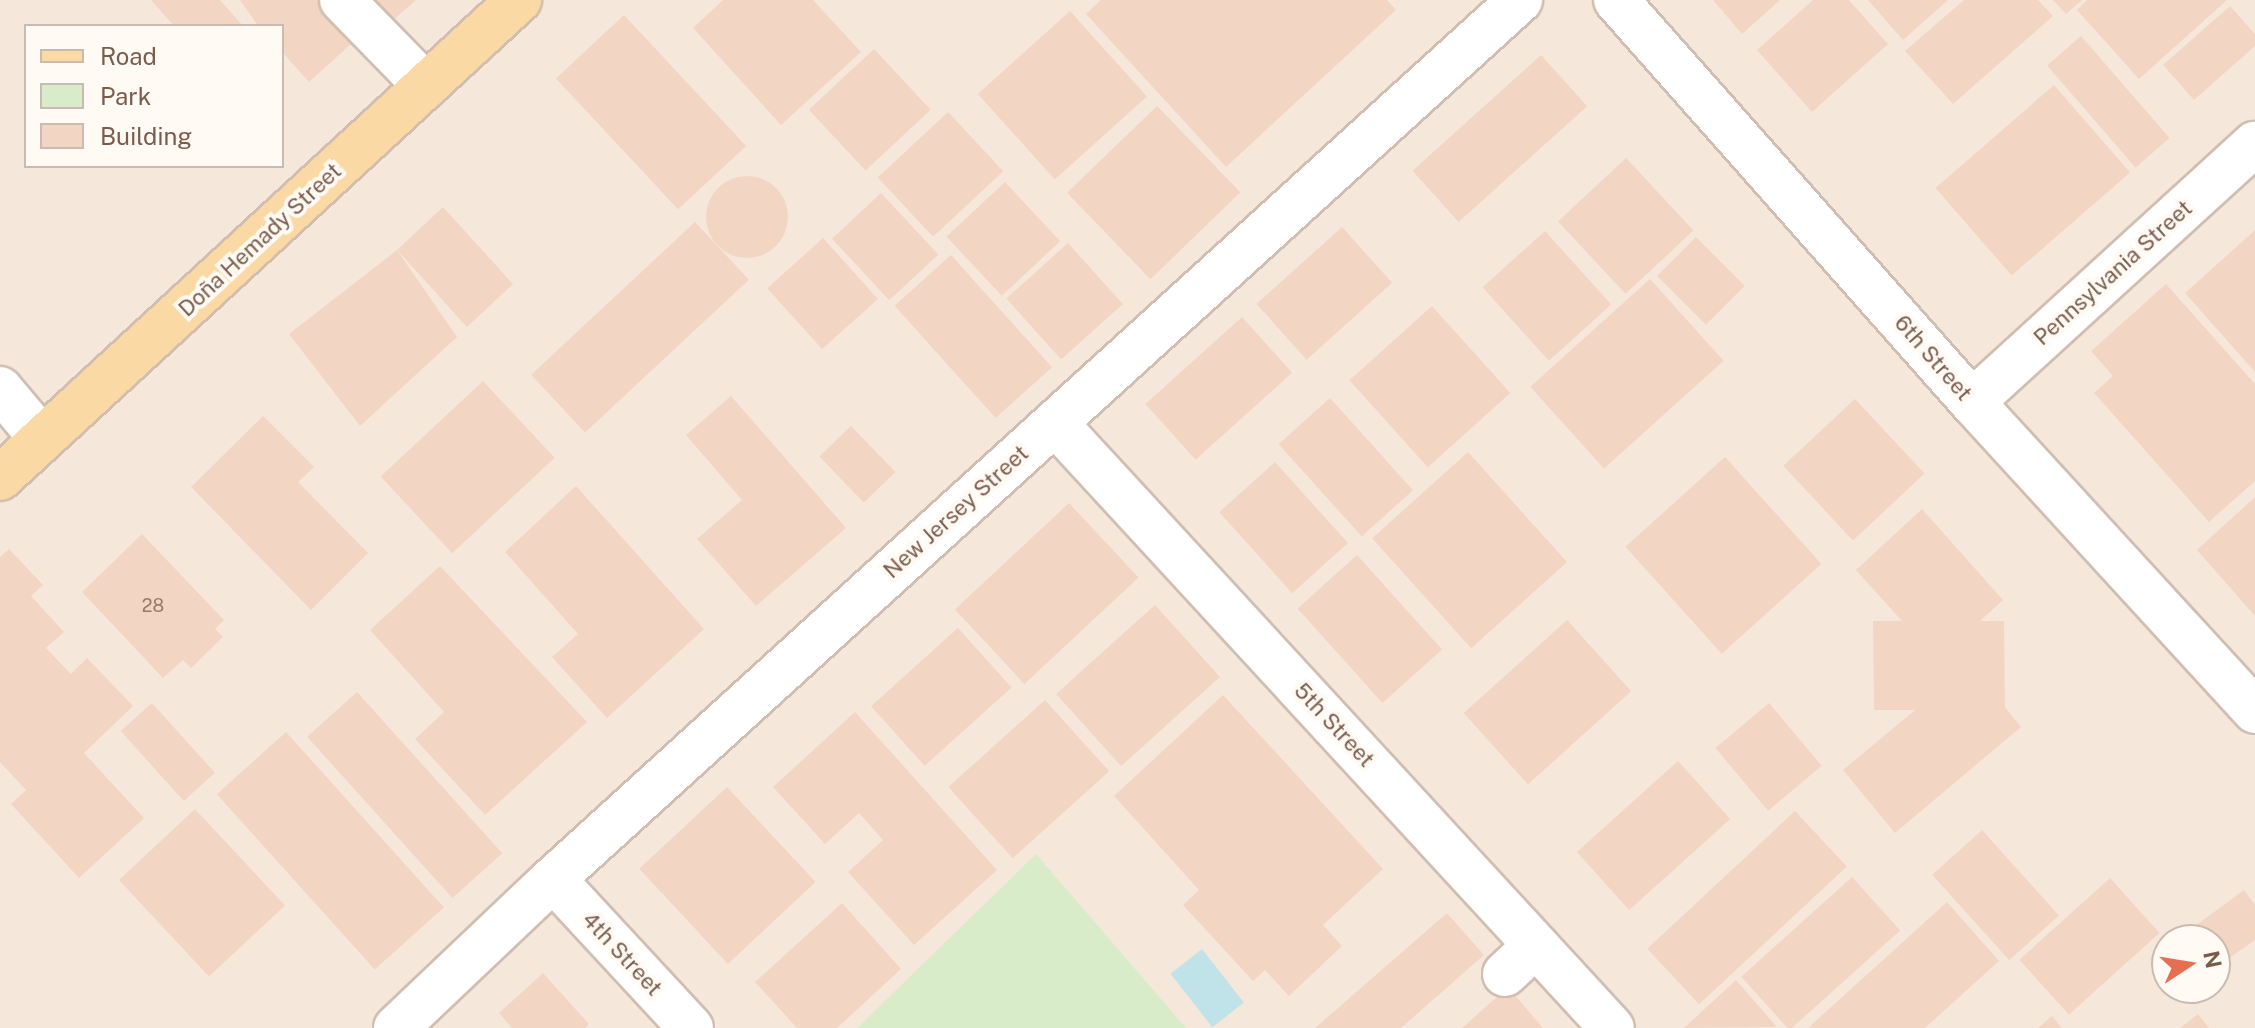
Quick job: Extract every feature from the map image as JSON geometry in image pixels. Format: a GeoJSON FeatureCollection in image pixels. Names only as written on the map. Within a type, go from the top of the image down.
{"type":"FeatureCollection","features":[{"type":"Feature","properties":{"kind":"main road","name":"Doña Hemady Street"},"geometry":{"type":"LineString","coordinates":[[0,478],[519,0]]}},
{"type":"Feature","properties":{"kind":"street"},"geometry":{"type":"LineString","coordinates":[[342,0],[426,86]]}},
{"type":"Feature","properties":{"kind":"street","name":"New Jersey Street"},"geometry":{"type":"LineString","coordinates":[[396,1028],[553,879],[1520,0]]}},
{"type":"Feature","properties":{"kind":"street","name":"6th Street"},"geometry":{"type":"LineString","coordinates":[[1616,0],[1972,402],[2255,711]]}},
{"type":"Feature","properties":{"kind":"street","name":"Pennsylvania Street"},"geometry":{"type":"LineString","coordinates":[[1972,402],[2255,144]]}},
{"type":"Feature","properties":{"kind":"street"},"geometry":{"type":"LineString","coordinates":[[0,389],[42,439]]}},
{"type":"Feature","properties":{"kind":"street","name":"5th Street"},"geometry":{"type":"LineString","coordinates":[[1055,423],[1520,959],[1612,1028]]}},
{"type":"Feature","properties":{"kind":"street","name":"4th Street"},"geometry":{"type":"LineString","coordinates":[[553,879],[691,1028]]}},
{"type":"Feature","properties":{"kind":"shaded area"},"geometry":{"type":"Polygon","coordinates":[[[0,0],[2255,0],[2255,1028],[0,1028],[0,0]]]}},
{"type":"Feature","properties":{"kind":"green space"},"geometry":{"type":"Polygon","coordinates":[[[1036,854],[1186,1028],[857,1028],[1036,854]]]}},
{"type":"Feature","properties":{"kind":"water"},"geometry":{"type":"Polygon","coordinates":[[[1202,949],[1244,1003],[1212,1027],[1170,974],[1202,949]]]}},
{"type":"Feature","properties":{"kind":"building"},"geometry":{"type":"Polygon","coordinates":[[[151,0],[220,0],[241,24],[172,24],[151,0]]]}},
{"type":"Feature","properties":{"kind":"building"},"geometry":{"type":"Polygon","coordinates":[[[240,0],[328,0],[360,36],[309,82],[284,54],[284,24],[257,24],[240,0]]]}},
{"type":"Feature","properties":{"kind":"building"},"geometry":{"type":"Polygon","coordinates":[[[359,0],[416,0],[384,28],[359,0]]]}},
{"type":"Feature","properties":{"kind":"building"},"geometry":{"type":"Polygon","coordinates":[[[723,0],[813,0],[861,52],[781,125],[693,28],[723,0]]]}},
{"type":"Feature","properties":{"kind":"building"},"geometry":{"type":"Polygon","coordinates":[[[1101,0],[1387,0],[1396,10],[1226,167],[1086,14],[1101,0]]]}},
{"type":"Feature","properties":{"kind":"building"},"geometry":{"type":"Polygon","coordinates":[[[1713,0],[1780,0],[1742,34],[1713,0]]]}},
{"type":"Feature","properties":{"kind":"building"},"geometry":{"type":"Polygon","coordinates":[[[1813,0],[1849,0],[1888,44],[1812,112],[1757,50],[1813,0]]]}},
{"type":"Feature","properties":{"kind":"building"},"geometry":{"type":"Polygon","coordinates":[[[1868,0],[1948,0],[1903,40],[1868,0]]]}},
{"type":"Feature","properties":{"kind":"building"},"geometry":{"type":"Polygon","coordinates":[[[1964,0],[2038,0],[2053,16],[1953,104],[1905,51],[1964,0]]]}},
{"type":"Feature","properties":{"kind":"building"},"geometry":{"type":"Polygon","coordinates":[[[2053,0],[2082,0],[2066,14],[2053,0]]]}},
{"type":"Feature","properties":{"kind":"building"},"geometry":{"type":"Polygon","coordinates":[[[2087,0],[2227,0],[2139,79],[2077,10],[2087,0]]]}},
{"type":"Feature","properties":{"kind":"building"},"geometry":{"type":"Polygon","coordinates":[[[2230,6],[2255,34],[2255,46],[2194,100],[2163,65],[2230,6]]]}},
{"type":"Feature","properties":{"kind":"building"},"geometry":{"type":"Polygon","coordinates":[[[1070,11],[1147,96],[1055,179],[978,94],[1070,11]]]}},
{"type":"Feature","properties":{"kind":"building"},"geometry":{"type":"Polygon","coordinates":[[[624,15],[746,146],[678,209],[556,78],[624,15]]]}},
{"type":"Feature","properties":{"kind":"building"},"geometry":{"type":"Polygon","coordinates":[[[2081,36],[2170,138],[2136,167],[2047,66],[2081,36]]]}},
{"type":"Feature","properties":{"kind":"building"},"geometry":{"type":"Polygon","coordinates":[[[874,49],[931,110],[866,170],[809,110],[874,49]]]}},
{"type":"Feature","properties":{"kind":"building"},"geometry":{"type":"Polygon","coordinates":[[[1541,55],[1587,106],[1459,222],[1412,171],[1541,55]]]}},
{"type":"Feature","properties":{"kind":"building"},"geometry":{"type":"Polygon","coordinates":[[[2054,85],[2130,173],[2012,276],[1936,188],[2054,85]]]}},
{"type":"Feature","properties":{"kind":"building"},"geometry":{"type":"Polygon","coordinates":[[[1157,106],[1240,192],[1150,279],[1067,193],[1157,106]]]}},
{"type":"Feature","properties":{"kind":"building"},"geometry":{"type":"Polygon","coordinates":[[[948,112],[1003,171],[933,237],[878,177],[948,112]]]}},
{"type":"Feature","properties":{"kind":"building"},"geometry":{"type":"Polygon","coordinates":[[[1626,158],[1694,230],[1626,294],[1558,221],[1626,158]]]}},
{"type":"Feature","properties":{"kind":"building"},"geometry":{"type":"Polygon","coordinates":[[[747,176],[763,179],[776,188],[785,201],[788,217],[785,233],[776,246],[763,255],[747,258],[731,255],[718,246],[709,233],[706,217],[709,201],[718,188],[731,179],[747,176]]]}},
{"type":"Feature","properties":{"kind":"building"},"geometry":{"type":"Polygon","coordinates":[[[1005,182],[1060,241],[1002,296],[946,237],[1005,182]]]}},
{"type":"Feature","properties":{"kind":"building"},"geometry":{"type":"Polygon","coordinates":[[[881,193],[938,254],[889,300],[832,239],[881,193]]]}},
{"type":"Feature","properties":{"kind":"building"},"geometry":{"type":"Polygon","coordinates":[[[443,207],[513,284],[467,327],[397,250],[443,207]]]}},
{"type":"Feature","properties":{"kind":"building"},"geometry":{"type":"Polygon","coordinates":[[[695,222],[749,280],[585,433],[531,375],[695,222]]]}},
{"type":"Feature","properties":{"kind":"building"},"geometry":{"type":"Polygon","coordinates":[[[1342,227],[1392,283],[1307,360],[1257,304],[1342,227]]]}},
{"type":"Feature","properties":{"kind":"building"},"geometry":{"type":"Polygon","coordinates":[[[2255,230],[2255,372],[2185,293],[2255,230]]]}},
{"type":"Feature","properties":{"kind":"building"},"geometry":{"type":"Polygon","coordinates":[[[1545,231],[1611,305],[1549,361],[1483,287],[1545,231]]]}},
{"type":"Feature","properties":{"kind":"building"},"geometry":{"type":"Polygon","coordinates":[[[1696,237],[1745,286],[1706,325],[1657,276],[1696,237]]]}},
{"type":"Feature","properties":{"kind":"building"},"geometry":{"type":"Polygon","coordinates":[[[823,238],[878,299],[822,349],[767,288],[823,238]]]}},
{"type":"Feature","properties":{"kind":"building"},"geometry":{"type":"Polygon","coordinates":[[[1068,243],[1123,304],[1061,359],[1006,299],[1068,243]]]}},
{"type":"Feature","properties":{"kind":"building"},"geometry":{"type":"Polygon","coordinates":[[[397,250],[457,337],[360,426],[289,334],[397,250]]]}},
{"type":"Feature","properties":{"kind":"building"},"geometry":{"type":"Polygon","coordinates":[[[951,255],[1052,367],[996,418],[895,306],[951,255]]]}},
{"type":"Feature","properties":{"kind":"building"},"geometry":{"type":"Polygon","coordinates":[[[1650,279],[1724,361],[1604,468],[1530,387],[1650,279]]]}},
{"type":"Feature","properties":{"kind":"building"},"geometry":{"type":"Polygon","coordinates":[[[2166,284],[2255,384],[2255,481],[2209,522],[2094,393],[2113,376],[2091,351],[2166,284]]]}},
{"type":"Feature","properties":{"kind":"building"},"geometry":{"type":"Polygon","coordinates":[[[1432,306],[1510,393],[1428,467],[1350,380],[1432,306]]]}},
{"type":"Feature","properties":{"kind":"building"},"geometry":{"type":"Polygon","coordinates":[[[1242,317],[1292,373],[1196,460],[1145,404],[1242,317]]]}},
{"type":"Feature","properties":{"kind":"building"},"geometry":{"type":"Polygon","coordinates":[[[483,381],[555,458],[452,553],[381,476],[483,381]]]}},
{"type":"Feature","properties":{"kind":"building"},"geometry":{"type":"Polygon","coordinates":[[[731,396],[846,528],[756,606],[697,539],[742,500],[686,435],[731,396]]]}},
{"type":"Feature","properties":{"kind":"building"},"geometry":{"type":"Polygon","coordinates":[[[1330,398],[1413,490],[1362,536],[1279,444],[1330,398]]]}},
{"type":"Feature","properties":{"kind":"building"},"geometry":{"type":"Polygon","coordinates":[[[1855,399],[1925,474],[1853,540],[1783,466],[1855,399]]]}},
{"type":"Feature","properties":{"kind":"building"},"geometry":{"type":"Polygon","coordinates":[[[263,416],[314,467],[298,482],[368,553],[311,610],[191,487],[263,416]]]}},
{"type":"Feature","properties":{"kind":"building"},"geometry":{"type":"Polygon","coordinates":[[[851,426],[895,472],[864,503],[819,457],[851,426]]]}},
{"type":"Feature","properties":{"kind":"building"},"geometry":{"type":"Polygon","coordinates":[[[1468,452],[1567,562],[1471,648],[1372,538],[1468,452]]]}},
{"type":"Feature","properties":{"kind":"building"},"geometry":{"type":"Polygon","coordinates":[[[1725,457],[1821,564],[1722,654],[1625,547],[1725,457]]]}},
{"type":"Feature","properties":{"kind":"building"},"geometry":{"type":"Polygon","coordinates":[[[1275,462],[1348,543],[1292,593],[1219,512],[1275,462]]]}},
{"type":"Feature","properties":{"kind":"building"},"geometry":{"type":"Polygon","coordinates":[[[576,486],[704,629],[607,718],[552,657],[578,634],[505,552],[576,486]]]}},
{"type":"Feature","properties":{"kind":"building"},"geometry":{"type":"Polygon","coordinates":[[[2255,497],[2255,616],[2197,550],[2255,497]]]}},
{"type":"Feature","properties":{"kind":"building"},"geometry":{"type":"Polygon","coordinates":[[[1069,503],[1139,578],[1024,684],[955,609],[1069,503]]]}},
{"type":"Feature","properties":{"kind":"building"},"geometry":{"type":"Polygon","coordinates":[[[1922,509],[2003,600],[1980,621],[2004,621],[2005,707],[2021,727],[1895,833],[1843,770],[1915,710],[1874,710],[1873,621],[1902,621],[1856,570],[1922,509]]]}},
{"type":"Feature","properties":{"kind":"building"},"geometry":{"type":"Polygon","coordinates":[[[142,534],[224,620],[215,629],[223,637],[191,668],[183,660],[163,678],[82,592],[142,534]]]}},
{"type":"Feature","properties":{"kind":"building"},"geometry":{"type":"Polygon","coordinates":[[[9,549],[43,585],[31,596],[64,632],[46,648],[71,674],[87,658],[133,706],[84,753],[144,818],[79,878],[11,804],[26,790],[0,762],[0,557],[9,549]]]}},
{"type":"Feature","properties":{"kind":"building"},"geometry":{"type":"Polygon","coordinates":[[[1357,555],[1442,649],[1383,703],[1298,609],[1357,555]]]}},
{"type":"Feature","properties":{"kind":"building"},"geometry":{"type":"Polygon","coordinates":[[[440,566],[587,722],[485,815],[415,739],[444,712],[370,630],[440,566]]]}},
{"type":"Feature","properties":{"kind":"building"},"geometry":{"type":"Polygon","coordinates":[[[1155,605],[1220,677],[1121,766],[1056,694],[1155,605]]]}},
{"type":"Feature","properties":{"kind":"building"},"geometry":{"type":"Polygon","coordinates":[[[1567,620],[1631,691],[1528,784],[1464,713],[1567,620]]]}},
{"type":"Feature","properties":{"kind":"building"},"geometry":{"type":"Polygon","coordinates":[[[958,628],[1012,687],[925,766],[871,706],[958,628]]]}},
{"type":"Feature","properties":{"kind":"building"},"geometry":{"type":"Polygon","coordinates":[[[357,692],[502,853],[452,898],[307,737],[357,692]]]}},
{"type":"Feature","properties":{"kind":"building"},"geometry":{"type":"Polygon","coordinates":[[[1223,695],[1383,869],[1323,925],[1342,946],[1289,996],[1265,970],[1253,981],[1183,905],[1199,890],[1114,796],[1223,695]]]}},
{"type":"Feature","properties":{"kind":"building"},"geometry":{"type":"Polygon","coordinates":[[[1045,700],[1109,771],[1013,858],[948,787],[1045,700]]]}},
{"type":"Feature","properties":{"kind":"building"},"geometry":{"type":"Polygon","coordinates":[[[152,703],[215,773],[184,801],[121,731],[152,703]]]}},
{"type":"Feature","properties":{"kind":"building"},"geometry":{"type":"Polygon","coordinates":[[[1769,703],[1822,766],[1768,811],[1715,748],[1769,703]]]}},
{"type":"Feature","properties":{"kind":"building"},"geometry":{"type":"Polygon","coordinates":[[[855,712],[997,870],[914,945],[848,872],[883,840],[859,813],[825,844],[773,787],[855,712]]]}},
{"type":"Feature","properties":{"kind":"building"},"geometry":{"type":"Polygon","coordinates":[[[286,732],[444,907],[375,970],[217,794],[286,732]]]}},
{"type":"Feature","properties":{"kind":"building"},"geometry":{"type":"Polygon","coordinates":[[[1678,761],[1730,819],[1629,910],[1577,852],[1678,761]]]}},
{"type":"Feature","properties":{"kind":"building"},"geometry":{"type":"Polygon","coordinates":[[[727,787],[816,882],[728,964],[639,869],[727,787]]]}},
{"type":"Feature","properties":{"kind":"building"},"geometry":{"type":"Polygon","coordinates":[[[195,809],[285,906],[209,976],[119,880],[195,809]]]}},
{"type":"Feature","properties":{"kind":"building"},"geometry":{"type":"Polygon","coordinates":[[[1795,811],[1847,867],[1699,1004],[1647,949],[1795,811]]]}},
{"type":"Feature","properties":{"kind":"building"},"geometry":{"type":"Polygon","coordinates":[[[1982,830],[2059,915],[2009,960],[1932,875],[1982,830]]]}},
{"type":"Feature","properties":{"kind":"building"},"geometry":{"type":"Polygon","coordinates":[[[1852,877],[1900,931],[1792,1028],[1787,1028],[1741,977],[1852,877]]]}},
{"type":"Feature","properties":{"kind":"building"},"geometry":{"type":"Polygon","coordinates":[[[2110,878],[2151,924],[2151,941],[2069,1015],[2019,960],[2110,878]]]}},
{"type":"Feature","properties":{"kind":"building"},"geometry":{"type":"Polygon","coordinates":[[[2244,890],[2255,905],[2255,940],[2231,957],[2231,924],[2198,924],[2244,890]]]}},
{"type":"Feature","properties":{"kind":"building"},"geometry":{"type":"Polygon","coordinates":[[[1947,902],[1999,961],[1925,1028],[1808,1028],[1947,902]]]}},
{"type":"Feature","properties":{"kind":"building"},"geometry":{"type":"Polygon","coordinates":[[[842,903],[901,969],[837,1028],[797,1028],[755,982],[842,903]]]}},
{"type":"Feature","properties":{"kind":"building"},"geometry":{"type":"Polygon","coordinates":[[[1447,913],[1484,955],[1401,1028],[1315,1028],[1447,913]]]}},
{"type":"Feature","properties":{"kind":"building"},"geometry":{"type":"Polygon","coordinates":[[[543,973],[589,1024],[585,1028],[512,1028],[499,1013],[543,973]]]}},
{"type":"Feature","properties":{"kind":"building"},"geometry":{"type":"Polygon","coordinates":[[[1736,980],[1777,1027],[1684,1028],[1736,980]]]}},
{"type":"Feature","properties":{"kind":"building"},"geometry":{"type":"Polygon","coordinates":[[[1508,987],[1543,1028],[1462,1028],[1508,987]]]}},
{"type":"Feature","properties":{"kind":"building"},"geometry":{"type":"Polygon","coordinates":[[[2198,1014],[2209,1028],[2180,1028],[2198,1014]]]}},
{"type":"Feature","properties":{"kind":"building"},"geometry":{"type":"Polygon","coordinates":[[[2052,1016],[2062,1028],[2038,1028],[2052,1016]]]}}]}
